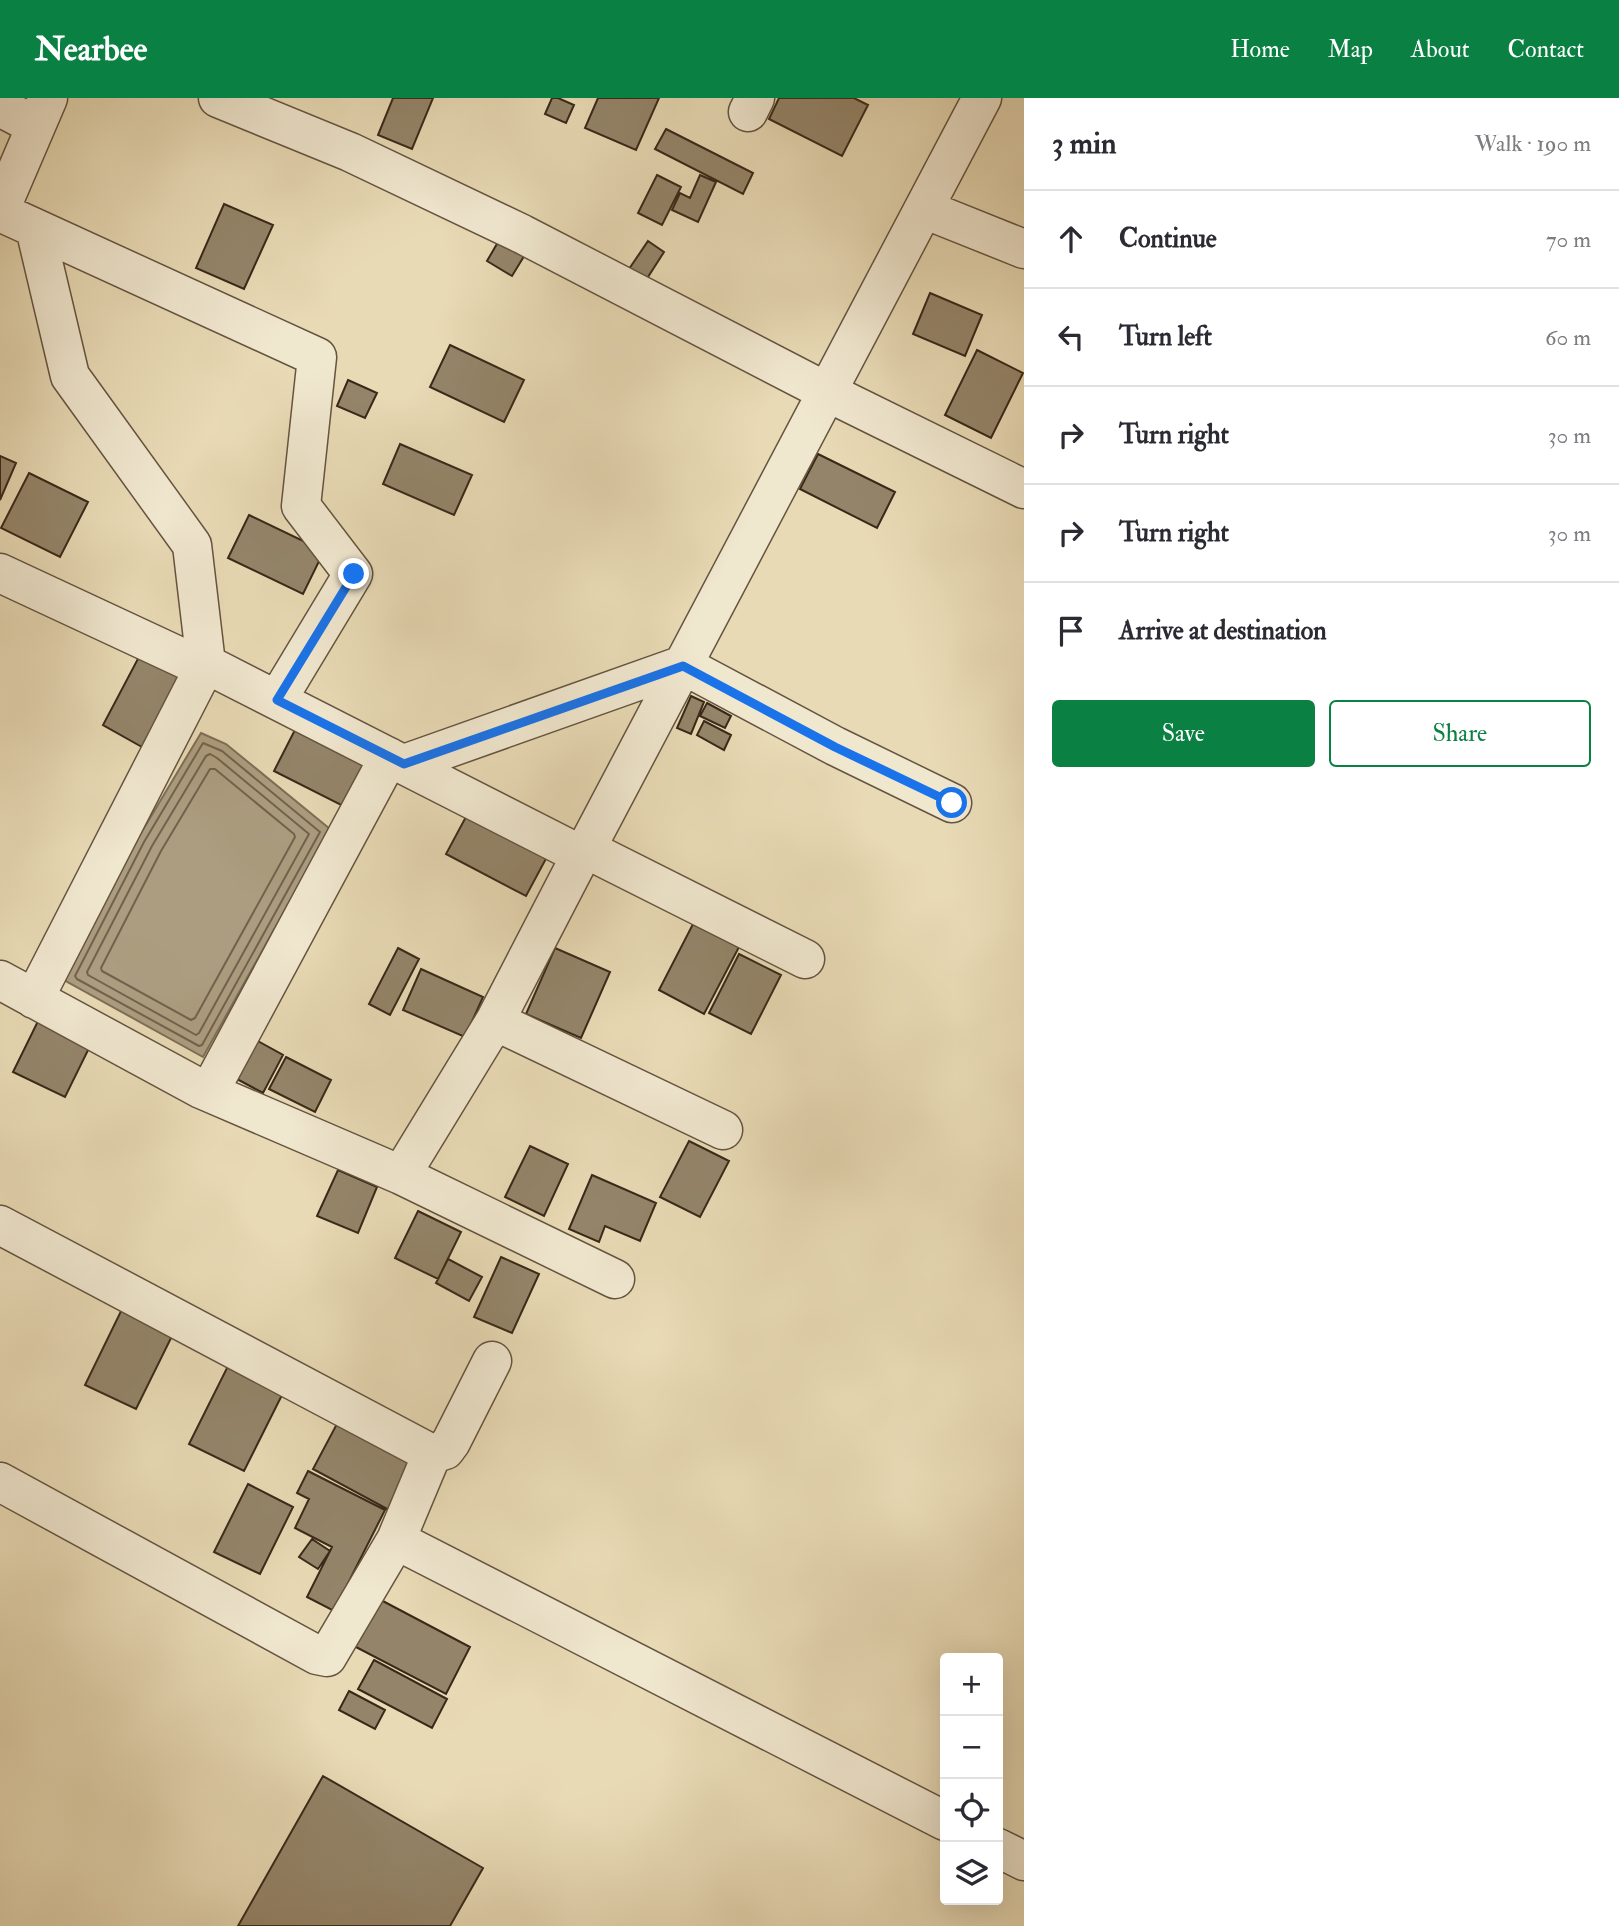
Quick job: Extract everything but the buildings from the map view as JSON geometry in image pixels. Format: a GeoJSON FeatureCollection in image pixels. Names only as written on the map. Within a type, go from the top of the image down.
{"type":"FeatureCollection","features":[{"type":"Feature","properties":{"kind":"street"},"geometry":{"type":"LineString","coordinates":[[218,98],[350,152],[522,234],[827,392],[1024,489]]}},
{"type":"Feature","properties":{"kind":"street"},"geometry":{"type":"LineString","coordinates":[[401,1175],[495,1021],[982,98]]}},
{"type":"Feature","properties":{"kind":"street"},"geometry":{"type":"LineString","coordinates":[[0,107],[42,112],[0,211],[317,357],[301,506],[354,574],[277,700]]}},
{"type":"Feature","properties":{"kind":"street"},"geometry":{"type":"LineString","coordinates":[[924,209],[1024,249]]}},
{"type":"Feature","properties":{"kind":"street"},"geometry":{"type":"LineString","coordinates":[[35,228],[70,376],[191,544],[205,666],[11,988],[209,1092],[401,1175],[615,1279]]}},
{"type":"Feature","properties":{"kind":"street"},"geometry":{"type":"LineString","coordinates":[[0,573],[277,700],[805,959]]}},
{"type":"Feature","properties":{"kind":"street"},"geometry":{"type":"LineString","coordinates":[[209,1092],[397,761],[683,666],[835,747],[952,803]]}},
{"type":"Feature","properties":{"kind":"street"},"geometry":{"type":"LineString","coordinates":[[495,1021],[723,1130]]}},
{"type":"Feature","properties":{"kind":"street"},"geometry":{"type":"LineString","coordinates":[[0,1225],[432,1454],[445,1450],[451,1443],[492,1361]]}},
{"type":"Feature","properties":{"kind":"street"},"geometry":{"type":"LineString","coordinates":[[0,1482],[317,1655],[327,1657],[396,1540],[432,1454]]}},
{"type":"Feature","properties":{"kind":"street"},"geometry":{"type":"LineString","coordinates":[[396,1540],[940,1818]]}},
{"type":"Feature","properties":{"kind":"street"},"geometry":{"type":"LineString","coordinates":[[1003,1850],[1024,1861]]}},
{"type":"Feature","properties":{"kind":"water"},"geometry":{"type":"Polygon","coordinates":[[[201,733],[226,744],[330,829],[203,1057],[64,980],[138,838],[201,733]]]}},
{"type":"Feature","properties":{"kind":"route"},"geometry":{"type":"LineString","coordinates":[[354,574],[277,700],[404,764],[683,666],[835,747],[952,803]]}}]}
